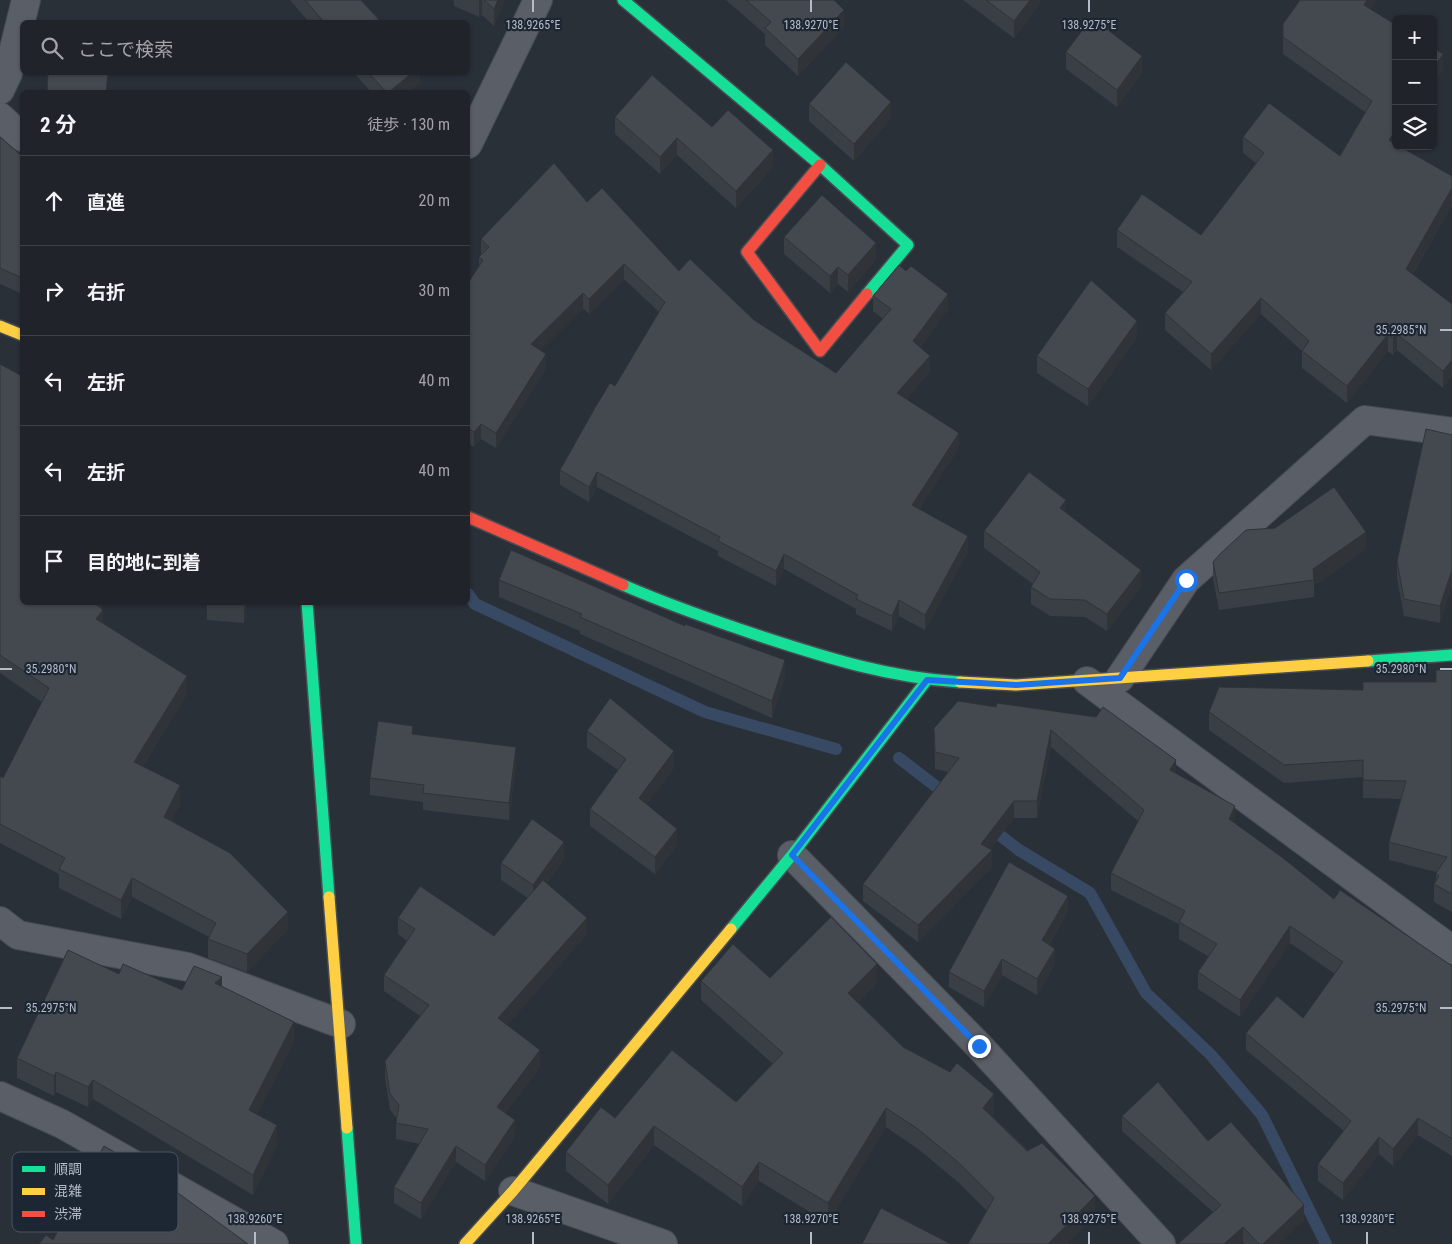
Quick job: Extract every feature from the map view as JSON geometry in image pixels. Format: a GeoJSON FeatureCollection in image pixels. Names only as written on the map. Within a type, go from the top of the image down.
{"type":"FeatureCollection","features":[{"type":"Feature","properties":{"kind":"street"},"geometry":{"type":"LineString","coordinates":[[21,20],[26,0]]}},
{"type":"Feature","properties":{"kind":"street"},"geometry":{"type":"LineString","coordinates":[[470,140],[538,0]]}},
{"type":"Feature","properties":{"kind":"street"},"geometry":{"type":"LineString","coordinates":[[623,0],[820,165],[908,246],[820,351],[747,252],[820,165]]}},
{"type":"Feature","properties":{"kind":"street"},"geometry":{"type":"LineString","coordinates":[[0,90],[8,73],[20,24]]}},
{"type":"Feature","properties":{"kind":"street"},"geometry":{"type":"LineString","coordinates":[[0,117],[20,135]]}},
{"type":"Feature","properties":{"kind":"street"},"geometry":{"type":"LineString","coordinates":[[0,326],[20,334]]}},
{"type":"Feature","properties":{"kind":"street"},"geometry":{"type":"LineString","coordinates":[[1120,678],[1186,580],[1365,420],[1452,432]]}},
{"type":"Feature","properties":{"kind":"street"},"geometry":{"type":"LineString","coordinates":[[470,518],[674,607],[842,663],[927,680],[1016,685],[1452,655]]}},
{"type":"Feature","properties":{"kind":"street"},"geometry":{"type":"LineString","coordinates":[[307,605],[341,1024],[356,1244]]}},
{"type":"Feature","properties":{"kind":"street"},"geometry":{"type":"LineString","coordinates":[[465,1244],[513,1191],[792,855],[927,680]]}},
{"type":"Feature","properties":{"kind":"street"},"geometry":{"type":"LineString","coordinates":[[1088,681],[1452,950]]}},
{"type":"Feature","properties":{"kind":"street"},"geometry":{"type":"LineString","coordinates":[[792,855],[979,1046],[1160,1244]]}},
{"type":"Feature","properties":{"kind":"street"},"geometry":{"type":"LineString","coordinates":[[0,921],[18,935],[188,967],[341,1024]]}},
{"type":"Feature","properties":{"kind":"street"},"geometry":{"type":"LineString","coordinates":[[0,1096],[62,1124],[111,1152]]}},
{"type":"Feature","properties":{"kind":"street"},"geometry":{"type":"LineString","coordinates":[[178,1190],[274,1244]]}},
{"type":"Feature","properties":{"kind":"street"},"geometry":{"type":"LineString","coordinates":[[513,1191],[663,1244]]}},
{"type":"Feature","properties":{"kind":"building"},"geometry":{"type":"Polygon","coordinates":[[[305,0],[361,0],[379,20],[322,20],[305,0]]]}},
{"type":"Feature","properties":{"kind":"building"},"geometry":{"type":"Polygon","coordinates":[[[484,0],[498,0],[494,9],[484,0]]]}},
{"type":"Feature","properties":{"kind":"building"},"geometry":{"type":"Polygon","coordinates":[[[746,0],[834,0],[844,10],[798,59],[765,28],[771,22],[746,0]]]}},
{"type":"Feature","properties":{"kind":"building"},"geometry":{"type":"Polygon","coordinates":[[[986,0],[1030,0],[1014,21],[986,0]]]}},
{"type":"Feature","properties":{"kind":"building"},"geometry":{"type":"Polygon","coordinates":[[[1300,0],[1367,0],[1364,5],[1392,22],[1392,136],[1389,140],[1392,142],[1392,150],[1406,150],[1452,176],[1452,188],[1406,269],[1452,304],[1452,360],[1443,371],[1397,334],[1393,338],[1388,334],[1347,386],[1302,351],[1309,341],[1261,298],[1211,354],[1165,313],[1192,282],[1117,230],[1142,194],[1201,235],[1264,153],[1243,137],[1269,103],[1340,156],[1372,101],[1283,37],[1283,24],[1300,0]]]}},
{"type":"Feature","properties":{"kind":"building"},"geometry":{"type":"Polygon","coordinates":[[[1087,24],[1100,24],[1142,56],[1117,90],[1066,52],[1087,24]]]}},
{"type":"Feature","properties":{"kind":"building"},"geometry":{"type":"Polygon","coordinates":[[[1437,50],[1443,54],[1437,63],[1437,50]]]}},
{"type":"Feature","properties":{"kind":"building"},"geometry":{"type":"Polygon","coordinates":[[[846,62],[891,102],[854,144],[809,104],[846,62]]]}},
{"type":"Feature","properties":{"kind":"building"},"geometry":{"type":"Polygon","coordinates":[[[48,75],[108,75],[106,90],[47,90],[48,75]]]}},
{"type":"Feature","properties":{"kind":"building"},"geometry":{"type":"Polygon","coordinates":[[[371,75],[409,75],[391,90],[384,90],[371,75]]]}},
{"type":"Feature","properties":{"kind":"building"},"geometry":{"type":"Polygon","coordinates":[[[652,75],[712,127],[728,110],[773,150],[736,191],[677,138],[660,157],[615,117],[652,75]]]}},
{"type":"Feature","properties":{"kind":"building"},"geometry":{"type":"Polygon","coordinates":[[[0,137],[20,154],[20,277],[0,268],[0,137]]]}},
{"type":"Feature","properties":{"kind":"building"},"geometry":{"type":"Polygon","coordinates":[[[554,163],[587,202],[602,188],[679,271],[690,259],[754,320],[836,373],[891,309],[873,296],[899,265],[906,271],[911,266],[948,294],[913,341],[930,356],[897,393],[959,433],[912,505],[968,536],[925,615],[899,600],[892,616],[856,599],[858,595],[784,554],[776,571],[718,541],[720,537],[597,472],[589,487],[560,470],[610,383],[615,386],[665,302],[624,264],[589,299],[583,293],[531,344],[546,354],[496,433],[481,424],[474,432],[470,429],[470,280],[483,260],[479,257],[489,247],[481,239],[554,163]]]}},
{"type":"Feature","properties":{"kind":"building"},"geometry":{"type":"Polygon","coordinates":[[[822,195],[876,243],[848,275],[838,267],[830,276],[784,237],[822,195]]]}},
{"type":"Feature","properties":{"kind":"building"},"geometry":{"type":"Polygon","coordinates":[[[1091,280],[1137,321],[1088,389],[1037,356],[1091,280]]]}},
{"type":"Feature","properties":{"kind":"building"},"geometry":{"type":"Polygon","coordinates":[[[0,364],[20,375],[20,605],[97,605],[103,610],[96,619],[187,676],[134,762],[180,785],[164,817],[230,853],[288,912],[247,954],[208,939],[216,923],[132,878],[121,900],[59,869],[65,858],[0,824],[0,776],[3,778],[49,688],[0,655],[0,364]]]}},
{"type":"Feature","properties":{"kind":"building"},"geometry":{"type":"Polygon","coordinates":[[[1426,429],[1452,435],[1452,570],[1440,606],[1404,599],[1397,561],[1426,429]]]}},
{"type":"Feature","properties":{"kind":"building"},"geometry":{"type":"Polygon","coordinates":[[[1029,472],[1066,500],[1060,508],[1141,570],[1107,614],[1085,600],[1050,599],[1031,587],[1040,572],[984,531],[1029,472]]]}},
{"type":"Feature","properties":{"kind":"building"},"geometry":{"type":"Polygon","coordinates":[[[1334,487],[1366,532],[1313,569],[1314,580],[1219,593],[1213,562],[1246,530],[1275,528],[1334,487]]]}},
{"type":"Feature","properties":{"kind":"building"},"geometry":{"type":"Polygon","coordinates":[[[511,550],[685,626],[685,624],[785,660],[772,701],[580,617],[582,614],[499,580],[511,550]]]}},
{"type":"Feature","properties":{"kind":"building"},"geometry":{"type":"Polygon","coordinates":[[[1436,670],[1452,670],[1452,894],[1434,884],[1439,876],[1436,873],[1447,857],[1389,842],[1406,781],[1363,780],[1363,760],[1284,765],[1209,712],[1219,687],[1363,690],[1363,682],[1436,682],[1436,670]]]}},
{"type":"Feature","properties":{"kind":"building"},"geometry":{"type":"Polygon","coordinates":[[[610,698],[674,751],[639,798],[677,829],[655,857],[590,809],[626,759],[587,731],[610,698]]]}},
{"type":"Feature","properties":{"kind":"building"},"geometry":{"type":"Polygon","coordinates":[[[958,701],[996,707],[997,703],[1096,717],[1103,707],[1176,760],[1170,770],[1235,806],[1229,819],[1283,858],[1334,899],[1340,890],[1452,966],[1452,1139],[1418,1118],[1393,1149],[1379,1137],[1343,1183],[1318,1164],[1351,1121],[1246,1033],[1277,996],[1303,1018],[1343,962],[1290,926],[1240,1000],[1198,972],[1217,944],[1179,922],[1185,911],[1111,873],[1144,810],[1051,730],[1037,801],[1014,801],[981,844],[992,850],[918,925],[863,884],[959,758],[935,752],[934,728],[958,701]]]}},
{"type":"Feature","properties":{"kind":"building"},"geometry":{"type":"Polygon","coordinates":[[[378,721],[413,726],[412,734],[516,747],[509,803],[423,793],[424,785],[370,778],[378,721]]]}},
{"type":"Feature","properties":{"kind":"building"},"geometry":{"type":"Polygon","coordinates":[[[532,819],[564,842],[533,885],[501,863],[532,819]]]}},
{"type":"Feature","properties":{"kind":"building"},"geometry":{"type":"Polygon","coordinates":[[[1009,862],[1068,896],[1042,940],[1055,949],[1037,979],[1002,959],[984,991],[949,972],[1009,862]]]}},
{"type":"Feature","properties":{"kind":"building"},"geometry":{"type":"Polygon","coordinates":[[[543,880],[587,918],[498,1018],[540,1050],[497,1107],[515,1120],[485,1165],[456,1146],[421,1203],[394,1187],[428,1129],[396,1123],[399,1105],[390,1094],[385,1061],[429,1005],[384,975],[415,929],[398,918],[420,886],[494,936],[543,880]]]}},
{"type":"Feature","properties":{"kind":"building"},"geometry":{"type":"Polygon","coordinates":[[[831,917],[877,964],[848,993],[903,1047],[950,1072],[957,1063],[994,1094],[983,1108],[1027,1151],[1042,1143],[1095,1196],[1048,1244],[968,1244],[994,1198],[959,1163],[918,1129],[886,1108],[828,1203],[759,1162],[742,1187],[654,1126],[608,1185],[566,1152],[601,1107],[615,1118],[672,1050],[736,1102],[783,1053],[701,981],[733,944],[770,978],[831,917]]]}},
{"type":"Feature","properties":{"kind":"building"},"geometry":{"type":"Polygon","coordinates":[[[68,950],[119,974],[123,964],[182,990],[194,966],[222,977],[215,983],[294,1022],[249,1110],[277,1125],[253,1175],[93,1080],[88,1087],[56,1072],[54,1076],[17,1058],[68,950]]]}},
{"type":"Feature","properties":{"kind":"building"},"geometry":{"type":"Polygon","coordinates":[[[1158,1082],[1208,1141],[1231,1122],[1304,1205],[1263,1244],[1259,1244],[1243,1227],[1224,1244],[1178,1244],[1221,1205],[1122,1116],[1158,1082]]]}},
{"type":"Feature","properties":{"kind":"building"},"geometry":{"type":"Polygon","coordinates":[[[104,1146],[114,1152],[101,1152],[104,1146]]]}},
{"type":"Feature","properties":{"kind":"building"},"geometry":{"type":"Polygon","coordinates":[[[178,1193],[248,1244],[39,1244],[46,1235],[53,1240],[57,1232],[178,1232],[178,1193]]]}},
{"type":"Feature","properties":{"kind":"building"},"geometry":{"type":"Polygon","coordinates":[[[881,1208],[951,1244],[862,1244],[881,1208]]]}},
{"type":"Feature","properties":{"kind":"waterway"},"geometry":{"type":"LineString","coordinates":[[470,597],[475,604],[705,712],[836,749]]}},
{"type":"Feature","properties":{"kind":"waterway"},"geometry":{"type":"LineString","coordinates":[[899,758],[951,798]]}},
{"type":"Feature","properties":{"kind":"waterway"},"geometry":{"type":"LineString","coordinates":[[988,826],[1019,850],[1090,893],[1146,993],[1211,1055],[1262,1115],[1326,1244]]}},
{"type":"Feature","properties":{"kind":"traffic: fast"},"geometry":{"type":"LineString","coordinates":[[623,0],[820,165],[908,245],[867,294]]}},
{"type":"Feature","properties":{"kind":"traffic: fast"},"geometry":{"type":"LineString","coordinates":[[623,585],[710,619],[835,659],[884,672],[960,682]]}},
{"type":"Feature","properties":{"kind":"traffic: fast"},"geometry":{"type":"LineString","coordinates":[[307,605],[329,897]]}},
{"type":"Feature","properties":{"kind":"traffic: fast"},"geometry":{"type":"LineString","coordinates":[[1368,661],[1452,655]]}},
{"type":"Feature","properties":{"kind":"traffic: fast"},"geometry":{"type":"LineString","coordinates":[[731,929],[792,855],[927,680]]}},
{"type":"Feature","properties":{"kind":"traffic: fast"},"geometry":{"type":"LineString","coordinates":[[347,1128],[356,1244]]}},
{"type":"Feature","properties":{"kind":"traffic: slow"},"geometry":{"type":"LineString","coordinates":[[0,326],[20,334]]}},
{"type":"Feature","properties":{"kind":"traffic: slow"},"geometry":{"type":"LineString","coordinates":[[960,682],[1016,685],[1368,661]]}},
{"type":"Feature","properties":{"kind":"traffic: slow"},"geometry":{"type":"LineString","coordinates":[[329,897],[347,1128]]}},
{"type":"Feature","properties":{"kind":"traffic: slow"},"geometry":{"type":"LineString","coordinates":[[465,1244],[513,1191],[731,929]]}},
{"type":"Feature","properties":{"kind":"traffic: jam"},"geometry":{"type":"LineString","coordinates":[[820,165],[747,252],[820,351],[867,294]]}},
{"type":"Feature","properties":{"kind":"traffic: jam"},"geometry":{"type":"LineString","coordinates":[[470,518],[623,585]]}},
{"type":"Feature","properties":{"kind":"route"},"geometry":{"type":"LineString","coordinates":[[979,1046],[792,855],[927,680],[1016,685],[1120,678],[1186,580]]}}]}
